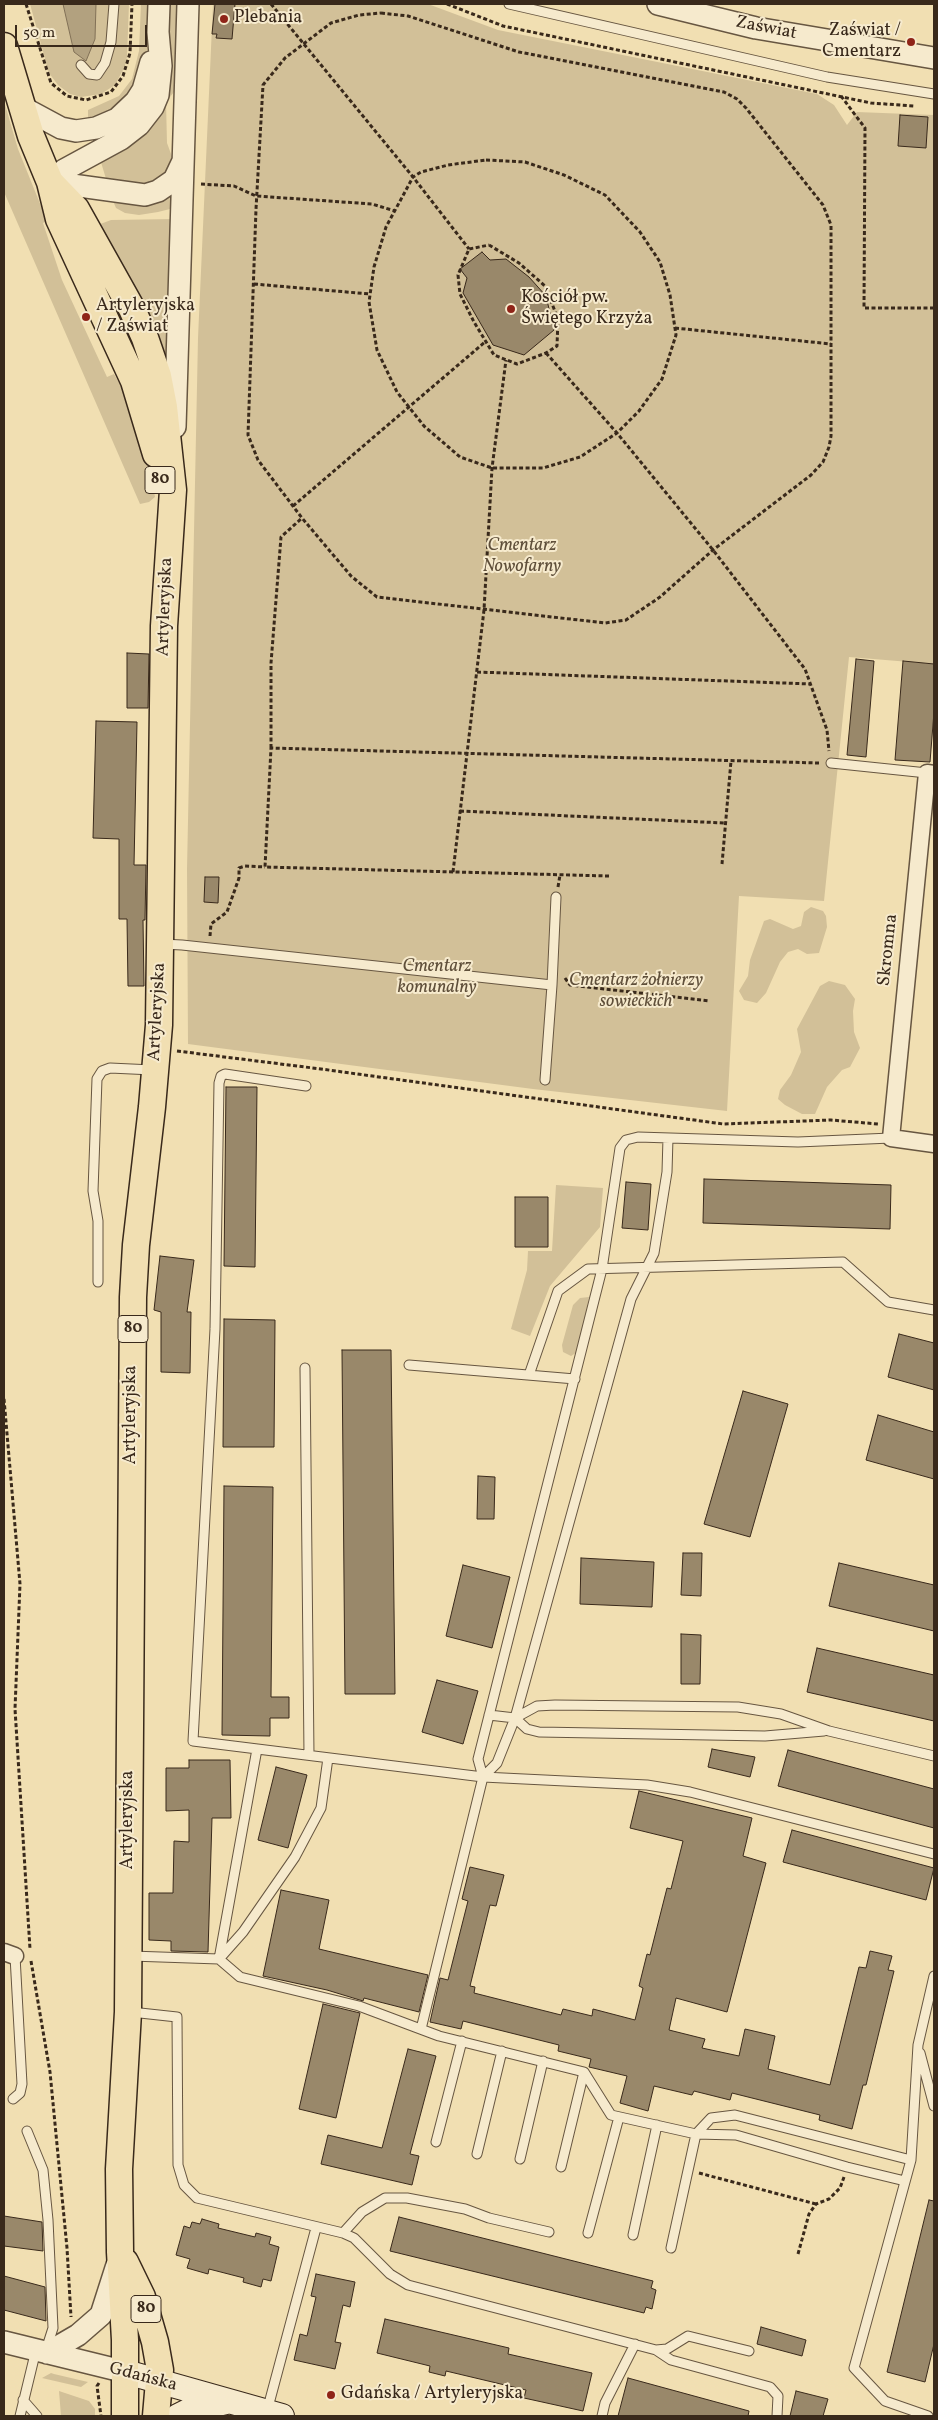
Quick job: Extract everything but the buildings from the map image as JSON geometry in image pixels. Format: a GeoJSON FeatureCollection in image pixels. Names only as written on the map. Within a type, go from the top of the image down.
{"type":"FeatureCollection","features":[{"type":"Feature","properties":{"kind":"main road","name":"80"},"geometry":{"type":"LineString","coordinates":[[4,46],[22,107],[50,182],[59,219],[128,366],[144,409],[154,446],[161,486],[167,552]]}},
{"type":"Feature","properties":{"kind":"main road","name":"80"},"geometry":{"type":"LineString","coordinates":[[50,182],[76,209],[132,309],[145,338],[158,376],[164,407],[173,490]]}},
{"type":"Feature","properties":{"kind":"main road","name":"Artyleryjska"},"geometry":{"type":"LineString","coordinates":[[126,2372],[120,2252],[120,2169],[129,1956],[133,1290],[137,1226],[156,1070],[161,944],[163,682],[167,552],[173,490]]}},
{"type":"Feature","properties":{"kind":"main road","name":"Artyleryjska"},"geometry":{"type":"LineString","coordinates":[[120,2252],[142,2297],[155,2342],[160,2381]]}},
{"type":"Feature","properties":{"kind":"main road","name":"80"},"geometry":{"type":"LineString","coordinates":[[125,2416],[126,2372]]}},
{"type":"Feature","properties":{"kind":"main road","name":"Gdańska"},"geometry":{"type":"LineString","coordinates":[[126,2372],[274,2414]]}},
{"type":"Feature","properties":{"kind":"main road","name":"80"},"geometry":{"type":"LineString","coordinates":[[156,2416],[160,2381]]}},
{"type":"Feature","properties":{"kind":"main road"},"geometry":{"type":"LineString","coordinates":[[178,2416],[188,2411],[228,2402]]}},
{"type":"Feature","properties":{"kind":"street"},"geometry":{"type":"LineString","coordinates":[[50,182],[64,170],[121,139],[139,125],[149,112],[158,95],[161,66],[158,32],[160,4]]}},
{"type":"Feature","properties":{"kind":"street"},"geometry":{"type":"LineString","coordinates":[[173,490],[188,4]]}},
{"type":"Feature","properties":{"kind":"street","name":"Zaświat"},"geometry":{"type":"LineString","coordinates":[[658,4],[756,28],[934,58]]}},
{"type":"Feature","properties":{"kind":"street"},"geometry":{"type":"LineString","coordinates":[[22,107],[47,123],[68,130],[85,131],[117,119],[136,101],[143,90],[158,32]]}},
{"type":"Feature","properties":{"kind":"street"},"geometry":{"type":"LineString","coordinates":[[50,182],[146,195],[158,191],[174,180],[183,161]]}},
{"type":"Feature","properties":{"kind":"street","name":"Skromna"},"geometry":{"type":"LineString","coordinates":[[891,1138],[931,773]]}},
{"type":"Feature","properties":{"kind":"street"},"geometry":{"type":"LineString","coordinates":[[891,1138],[934,1144]]}},
{"type":"Feature","properties":{"kind":"street"},"geometry":{"type":"LineString","coordinates":[[43,2352],[78,2336],[101,2315],[120,2252]]}},
{"type":"Feature","properties":{"kind":"street","name":"Gdańska"},"geometry":{"type":"LineString","coordinates":[[4,2342],[126,2372]]}},
{"type":"Feature","properties":{"kind":"lane"},"geometry":{"type":"LineString","coordinates":[[82,65],[89,74],[97,75],[105,63],[111,42],[114,4]]}},
{"type":"Feature","properties":{"kind":"lane"},"geometry":{"type":"LineString","coordinates":[[509,4],[827,78],[934,94]]}},
{"type":"Feature","properties":{"kind":"lane"},"geometry":{"type":"LineString","coordinates":[[831,763],[931,773]]}},
{"type":"Feature","properties":{"kind":"lane"},"geometry":{"type":"LineString","coordinates":[[545,1080],[556,897]]}},
{"type":"Feature","properties":{"kind":"lane"},"geometry":{"type":"LineString","coordinates":[[161,944],[552,982]]}},
{"type":"Feature","properties":{"kind":"lane"},"geometry":{"type":"LineString","coordinates":[[98,1282],[98,1221],[93,1191],[96,1079],[102,1071],[110,1068],[156,1070]]}},
{"type":"Feature","properties":{"kind":"lane"},"geometry":{"type":"LineString","coordinates":[[306,1086],[225,1074],[221,1076],[219,1082],[215,1329],[193,1741],[482,1777],[647,1785],[690,1792],[934,1854]]}},
{"type":"Feature","properties":{"kind":"lane"},"geometry":{"type":"LineString","coordinates":[[422,2029],[482,1777],[478,1759],[602,1269],[620,1148],[626,1140],[638,1136],[798,1142],[891,1138]]}},
{"type":"Feature","properties":{"kind":"lane"},"geometry":{"type":"LineString","coordinates":[[482,1777],[498,1763],[515,1718],[631,1299],[654,1253],[667,1172],[668,1138]]}},
{"type":"Feature","properties":{"kind":"lane"},"geometry":{"type":"LineString","coordinates":[[529,1375],[558,1292],[588,1269],[843,1262],[888,1302],[934,1310]]}},
{"type":"Feature","properties":{"kind":"lane"},"geometry":{"type":"LineString","coordinates":[[409,1365],[575,1380]]}},
{"type":"Feature","properties":{"kind":"lane"},"geometry":{"type":"LineString","coordinates":[[305,1368],[308,1755]]}},
{"type":"Feature","properties":{"kind":"lane"},"geometry":{"type":"LineString","coordinates":[[489,1715],[515,1718],[537,1706],[555,1705],[738,1707],[781,1714],[829,1731],[934,1756]]}},
{"type":"Feature","properties":{"kind":"lane"},"geometry":{"type":"LineString","coordinates":[[515,1718],[527,1729],[539,1732],[765,1736],[829,1731]]}},
{"type":"Feature","properties":{"kind":"lane"},"geometry":{"type":"LineString","coordinates":[[219,1959],[257,1749]]}},
{"type":"Feature","properties":{"kind":"lane"},"geometry":{"type":"LineString","coordinates":[[219,1959],[243,1932],[295,1857],[321,1808],[328,1758]]}},
{"type":"Feature","properties":{"kind":"lane"},"geometry":{"type":"LineString","coordinates":[[10,1954],[22,2084],[20,2093],[13,2099]]}},
{"type":"Feature","properties":{"kind":"lane"},"geometry":{"type":"LineString","coordinates":[[129,1956],[219,1959],[240,1977],[359,2006],[422,2029],[462,2041],[584,2072],[611,2115],[696,2134],[736,2135],[847,2167],[905,2181]]}},
{"type":"Feature","properties":{"kind":"lane"},"geometry":{"type":"LineString","coordinates":[[928,2416],[885,2401],[854,2368],[911,2160],[918,2044],[934,1976]]}},
{"type":"Feature","properties":{"kind":"lane"},"geometry":{"type":"LineString","coordinates":[[128,2012],[177,2017],[178,2165],[184,2185],[197,2198],[343,2233],[354,2238],[390,2274],[408,2285],[656,2350],[667,2350],[688,2336],[749,2351]]}},
{"type":"Feature","properties":{"kind":"lane"},"geometry":{"type":"LineString","coordinates":[[436,2142],[462,2041]]}},
{"type":"Feature","properties":{"kind":"lane"},"geometry":{"type":"LineString","coordinates":[[918,2044],[934,2106]]}},
{"type":"Feature","properties":{"kind":"lane"},"geometry":{"type":"LineString","coordinates":[[477,2154],[502,2051]]}},
{"type":"Feature","properties":{"kind":"lane"},"geometry":{"type":"LineString","coordinates":[[520,2159],[543,2061]]}},
{"type":"Feature","properties":{"kind":"lane"},"geometry":{"type":"LineString","coordinates":[[561,2167],[584,2072]]}},
{"type":"Feature","properties":{"kind":"lane"},"geometry":{"type":"LineString","coordinates":[[588,2233],[619,2116]]}},
{"type":"Feature","properties":{"kind":"lane"},"geometry":{"type":"LineString","coordinates":[[671,2248],[696,2134],[710,2118],[736,2116],[911,2160]]}},
{"type":"Feature","properties":{"kind":"lane"},"geometry":{"type":"LineString","coordinates":[[633,2235],[658,2126]]}},
{"type":"Feature","properties":{"kind":"lane"},"geometry":{"type":"LineString","coordinates":[[20,2416],[23,2400],[53,2328],[48,2220],[43,2170],[28,2131]]}},
{"type":"Feature","properties":{"kind":"lane"},"geometry":{"type":"LineString","coordinates":[[343,2233],[362,2212],[385,2198],[399,2198],[465,2209],[489,2218],[549,2232]]}},
{"type":"Feature","properties":{"kind":"lane"},"geometry":{"type":"LineString","coordinates":[[274,2414],[316,2228]]}},
{"type":"Feature","properties":{"kind":"lane"},"geometry":{"type":"LineString","coordinates":[[602,2416],[605,2404],[635,2344]]}},
{"type":"Feature","properties":{"kind":"lane"},"geometry":{"type":"LineString","coordinates":[[656,2350],[671,2360],[770,2387],[778,2396],[777,2416]]}},
{"type":"Feature","properties":{"kind":"lane"},"geometry":{"type":"LineString","coordinates":[[23,2400],[37,2416]]}},
{"type":"Feature","properties":{"kind":"path"},"geometry":{"type":"LineString","coordinates":[[271,4],[413,177],[469,249]]}},
{"type":"Feature","properties":{"kind":"path"},"geometry":{"type":"LineString","coordinates":[[447,4],[503,26],[871,103],[916,106]]}},
{"type":"Feature","properties":{"kind":"path"},"geometry":{"type":"LineString","coordinates":[[393,14],[416,18],[519,52],[724,92],[737,99],[780,150],[828,215],[831,225],[831,436],[823,462],[811,475],[714,550],[660,597],[626,620],[605,623],[377,597],[352,576],[302,518],[258,460],[248,435],[256,196],[263,85],[285,58],[303,43],[331,23],[340,20],[359,15],[393,14]]}},
{"type":"Feature","properties":{"kind":"path"},"geometry":{"type":"LineString","coordinates":[[827,78],[865,128],[864,308],[934,308]]}},
{"type":"Feature","properties":{"kind":"path"},"geometry":{"type":"LineString","coordinates":[[486,160],[525,162],[564,174],[604,195],[640,232],[660,262],[670,295],[676,334],[662,379],[638,411],[618,433],[580,457],[543,468],[492,468],[460,457],[424,426],[397,392],[377,350],[369,302],[374,267],[386,227],[413,177],[421,172],[448,165],[486,160]]}},
{"type":"Feature","properties":{"kind":"path"},"geometry":{"type":"LineString","coordinates":[[196,183],[234,186],[256,196],[372,204],[395,211]]}},
{"type":"Feature","properties":{"kind":"path"},"geometry":{"type":"LineString","coordinates":[[489,245],[520,263],[545,286],[558,319],[557,346],[546,353],[517,364],[494,355],[485,342],[460,294],[458,275],[469,249],[489,245]]}},
{"type":"Feature","properties":{"kind":"path"},"geometry":{"type":"LineString","coordinates":[[254,284],[370,294]]}},
{"type":"Feature","properties":{"kind":"path"},"geometry":{"type":"LineString","coordinates":[[675,328],[831,344]]}},
{"type":"Feature","properties":{"kind":"path"},"geometry":{"type":"LineString","coordinates":[[293,506],[485,342]]}},
{"type":"Feature","properties":{"kind":"path"},"geometry":{"type":"LineString","coordinates":[[271,748],[468,755],[831,763],[827,730],[805,669],[714,550],[618,433],[546,353]]}},
{"type":"Feature","properties":{"kind":"path"},"geometry":{"type":"LineString","coordinates":[[453,872],[484,610],[492,468],[506,360]]}},
{"type":"Feature","properties":{"kind":"path"},"geometry":{"type":"LineString","coordinates":[[265,867],[271,748],[271,663],[281,537],[302,518]]}},
{"type":"Feature","properties":{"kind":"path"},"geometry":{"type":"LineString","coordinates":[[477,672],[810,684]]}},
{"type":"Feature","properties":{"kind":"path"},"geometry":{"type":"LineString","coordinates":[[722,864],[731,761]]}},
{"type":"Feature","properties":{"kind":"path"},"geometry":{"type":"LineString","coordinates":[[460,810],[725,823]]}},
{"type":"Feature","properties":{"kind":"path"},"geometry":{"type":"LineString","coordinates":[[208,948],[211,924],[227,912],[239,878],[239,868],[245,866],[609,876]]}},
{"type":"Feature","properties":{"kind":"path"},"geometry":{"type":"LineString","coordinates":[[552,982],[565,978],[570,985],[710,1001]]}},
{"type":"Feature","properties":{"kind":"path"},"geometry":{"type":"LineString","coordinates":[[176,1051],[340,1071],[722,1124],[830,1120],[881,1124]]}},
{"type":"Feature","properties":{"kind":"path"},"geometry":{"type":"LineString","coordinates":[[4,1400],[20,1584],[15,1709],[28,1923],[31,1957],[50,2072],[67,2248],[72,2325]]}},
{"type":"Feature","properties":{"kind":"path"},"geometry":{"type":"LineString","coordinates":[[689,2170],[816,2204],[830,2199],[840,2188],[847,2167]]}},
{"type":"Feature","properties":{"kind":"path"},"geometry":{"type":"LineString","coordinates":[[798,2254],[809,2214],[816,2204]]}},
{"type":"Feature","properties":{"kind":"path"},"geometry":{"type":"LineString","coordinates":[[97,2386],[101,2416]]}},
{"type":"Feature","properties":{"kind":"green space"},"geometry":{"type":"Polygon","coordinates":[[[30,4],[129,4],[127,57],[124,68],[115,85],[101,94],[81,97],[70,94],[58,85],[49,73],[30,4]]]}},
{"type":"Feature","properties":{"kind":"green space"},"geometry":{"type":"Polygon","coordinates":[[[141,4],[148,4],[147,51],[138,83],[114,110],[88,122],[88,110],[119,96],[132,79],[139,51],[141,4]]]}},
{"type":"Feature","properties":{"kind":"green space"},"geometry":{"type":"Polygon","coordinates":[[[170,4],[178,4],[174,92],[166,102],[167,143],[174,162],[159,180],[145,186],[107,182],[100,159],[167,75],[170,4]]]}},
{"type":"Feature","properties":{"kind":"green space","name":"Cmentarz Nowofarny"},"geometry":{"type":"Polygon","coordinates":[[[213,4],[428,4],[498,30],[817,94],[834,105],[847,125],[857,112],[934,115],[934,664],[849,657],[824,901],[739,896],[727,1111],[533,1089],[188,1044],[187,869],[198,338],[213,4]]]}},
{"type":"Feature","properties":{"kind":"green space"},"geometry":{"type":"Polygon","coordinates":[[[4,101],[18,149],[47,221],[43,223],[62,280],[107,377],[114,374],[133,408],[148,457],[155,497],[149,502],[140,504],[4,192],[4,101]]]}},
{"type":"Feature","properties":{"kind":"green space"},"geometry":{"type":"Polygon","coordinates":[[[175,191],[174,208],[158,212],[139,215],[125,213],[116,208],[113,201],[175,191]]]}},
{"type":"Feature","properties":{"kind":"green space"},"geometry":{"type":"Polygon","coordinates":[[[175,219],[167,380],[95,226],[111,220],[175,219]]]}},
{"type":"Feature","properties":{"kind":"green space"},"geometry":{"type":"Polygon","coordinates":[[[811,907],[823,911],[826,916],[827,927],[819,953],[807,954],[798,949],[788,952],[780,962],[766,993],[757,1003],[744,1000],[739,991],[748,976],[750,960],[764,921],[770,919],[793,929],[801,926],[804,912],[811,907]]]}},
{"type":"Feature","properties":{"kind":"green space"},"geometry":{"type":"Polygon","coordinates":[[[829,981],[845,985],[855,999],[853,1011],[854,1032],[860,1048],[850,1067],[842,1070],[827,1087],[815,1114],[802,1114],[778,1099],[780,1090],[791,1075],[801,1052],[797,1029],[820,986],[829,981]]]}},
{"type":"Feature","properties":{"kind":"green space"},"geometry":{"type":"Polygon","coordinates":[[[556,1185],[603,1188],[600,1227],[550,1286],[530,1336],[511,1329],[527,1270],[528,1251],[552,1251],[556,1185]]]}},
{"type":"Feature","properties":{"kind":"green space"},"geometry":{"type":"Polygon","coordinates":[[[589,1297],[579,1351],[571,1356],[563,1352],[562,1345],[573,1305],[580,1298],[589,1297]]]}},
{"type":"Feature","properties":{"kind":"green space"},"geometry":{"type":"Polygon","coordinates":[[[51,2373],[88,2382],[81,2387],[42,2378],[51,2373]]]}},
{"type":"Feature","properties":{"kind":"green space"},"geometry":{"type":"Polygon","coordinates":[[[59,2391],[89,2401],[95,2409],[95,2416],[61,2416],[59,2391]]]}},
{"type":"Feature","properties":{"kind":"shaded area"},"geometry":{"type":"Polygon","coordinates":[[[63,4],[96,4],[95,39],[86,61],[74,52],[63,4]]]}},
{"type":"Feature","properties":{"kind":"place","name":"Plebania"},"geometry":{"type":"Point","coordinates":[224,19]}},
{"type":"Feature","properties":{"kind":"place","name":"Zaświat / Cmentarz"},"geometry":{"type":"Point","coordinates":[911,42]}},
{"type":"Feature","properties":{"kind":"place","name":"Kościół pw. Świętego Krzyża"},"geometry":{"type":"Point","coordinates":[511,309]}},
{"type":"Feature","properties":{"kind":"place","name":"Artyleryjska / Zaświat"},"geometry":{"type":"Point","coordinates":[86,317]}},
{"type":"Feature","properties":{"kind":"place","name":"Gdańska / Artyleryjska"},"geometry":{"type":"Point","coordinates":[331,2395]}},
{"type":"Feature","properties":{"kind":"park label","name":"Cmentarz komunalny"},"geometry":{"type":"Point","coordinates":[437,978]}},
{"type":"Feature","properties":{"kind":"park label","name":"Cmentarz żołnierzy sowieckich"},"geometry":{"type":"Point","coordinates":[636,992]}}]}
